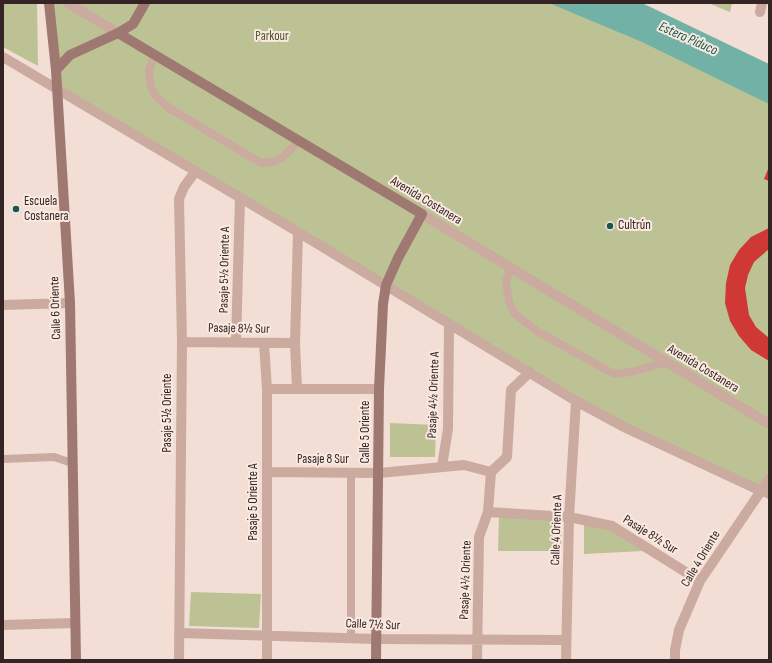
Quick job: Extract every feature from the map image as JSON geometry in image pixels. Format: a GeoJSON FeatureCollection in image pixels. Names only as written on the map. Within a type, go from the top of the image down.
{"type":"FeatureCollection","features":[{"type":"Feature","properties":{"kind":"street","name":"Calle 6 Oriente"},"geometry":{"type":"LineString","coordinates":[[49,3],[56,70],[70,303],[76,660]]}},
{"type":"Feature","properties":{"kind":"street","name":"Avenida Costanera"},"geometry":{"type":"LineString","coordinates":[[68,3],[422,214],[769,424]]}},
{"type":"Feature","properties":{"kind":"street"},"geometry":{"type":"LineString","coordinates":[[56,70],[70,55],[118,33],[133,24],[145,3]]}},
{"type":"Feature","properties":{"kind":"street"},"geometry":{"type":"LineString","coordinates":[[3,57],[298,232],[576,401],[626,428],[765,493]]}},
{"type":"Feature","properties":{"kind":"street","name":"Pasaje 5½ Oriente"},"geometry":{"type":"LineString","coordinates":[[179,660],[182,342],[178,199],[184,187],[195,172]]}},
{"type":"Feature","properties":{"kind":"street","name":"Pasaje 5½ Oriente A"},"geometry":{"type":"LineString","coordinates":[[236,342],[240,198]]}},
{"type":"Feature","properties":{"kind":"street","name":"Calle 5 Oriente"},"geometry":{"type":"LineString","coordinates":[[376,660],[381,322],[386,285],[398,258],[422,214]]}},
{"type":"Feature","properties":{"kind":"street"},"geometry":{"type":"LineString","coordinates":[[296,389],[295,343],[298,232]]}},
{"type":"Feature","properties":{"kind":"street"},"geometry":{"type":"LineString","coordinates":[[3,305],[70,303]]}},
{"type":"Feature","properties":{"kind":"street","name":"Pasaje 4½ Oriente A"},"geometry":{"type":"LineString","coordinates":[[442,466],[448,429],[449,325]]}},
{"type":"Feature","properties":{"kind":"street","name":"Pasaje 8½ Sur"},"geometry":{"type":"LineString","coordinates":[[182,342],[295,343]]}},
{"type":"Feature","properties":{"kind":"street","name":"Pasaje 5 Oriente A"},"geometry":{"type":"LineString","coordinates":[[264,343],[267,389],[268,472],[267,660]]}},
{"type":"Feature","properties":{"kind":"street"},"geometry":{"type":"LineString","coordinates":[[379,473],[464,465],[491,472],[507,457],[511,390],[530,372]]}},
{"type":"Feature","properties":{"kind":"street"},"geometry":{"type":"LineString","coordinates":[[267,389],[379,390]]}},
{"type":"Feature","properties":{"kind":"street","name":"Calle 4 Oriente A"},"geometry":{"type":"LineString","coordinates":[[566,660],[569,517],[576,401]]}},
{"type":"Feature","properties":{"kind":"street","name":"Pasaje 8 Sur"},"geometry":{"type":"LineString","coordinates":[[268,472],[379,473]]}},
{"type":"Feature","properties":{"kind":"street","name":"Pasaje 4½ Oriente"},"geometry":{"type":"LineString","coordinates":[[478,660],[479,537],[488,512],[491,472]]}},
{"type":"Feature","properties":{"kind":"street","name":"Calle 4 Oriente"},"geometry":{"type":"LineString","coordinates":[[675,660],[675,650],[679,630],[700,581],[765,493],[769,479]]}},
{"type":"Feature","properties":{"kind":"street","name":"Pasaje 8½ Sur"},"geometry":{"type":"LineString","coordinates":[[488,512],[569,517],[612,526],[700,581]]}},
{"type":"Feature","properties":{"kind":"street"},"geometry":{"type":"LineString","coordinates":[[3,625],[75,623]]}},
{"type":"Feature","properties":{"kind":"street","name":"Calle 7½ Sur"},"geometry":{"type":"LineString","coordinates":[[179,633],[351,637],[376,639],[566,640]]}},
{"type":"Feature","properties":{"kind":"lane"},"geometry":{"type":"LineString","coordinates":[[155,55],[149,70],[151,88],[154,95],[169,108],[262,162],[275,161],[282,158],[298,141]]}},
{"type":"Feature","properties":{"kind":"lane"},"geometry":{"type":"LineString","coordinates":[[510,268],[506,282],[509,302],[515,314],[537,331],[610,372],[617,374],[635,371],[667,362]]}},
{"type":"Feature","properties":{"kind":"lane"},"geometry":{"type":"LineString","coordinates":[[3,459],[54,457],[72,463]]}},
{"type":"Feature","properties":{"kind":"lane"},"geometry":{"type":"LineString","coordinates":[[351,473],[351,637]]}},
{"type":"Feature","properties":{"kind":"green space"},"geometry":{"type":"Polygon","coordinates":[[[3,3],[37,3],[38,66],[3,47],[3,3]]]}},
{"type":"Feature","properties":{"kind":"green space","name":"Parkour"},"geometry":{"type":"Polygon","coordinates":[[[51,3],[637,3],[769,70],[769,495],[580,400],[60,89],[51,3]]]}},
{"type":"Feature","properties":{"kind":"green space"},"geometry":{"type":"Polygon","coordinates":[[[708,3],[732,3],[730,12],[708,3]]]}},
{"type":"Feature","properties":{"kind":"green space"},"geometry":{"type":"Polygon","coordinates":[[[390,423],[436,425],[435,457],[390,457],[390,423]]]}},
{"type":"Feature","properties":{"kind":"green space"},"geometry":{"type":"Polygon","coordinates":[[[499,515],[562,519],[561,551],[498,551],[499,515]]]}},
{"type":"Feature","properties":{"kind":"green space"},"geometry":{"type":"Polygon","coordinates":[[[584,524],[618,532],[644,551],[584,554],[584,524]]]}},
{"type":"Feature","properties":{"kind":"green space"},"geometry":{"type":"Polygon","coordinates":[[[191,592],[261,594],[259,628],[189,626],[191,592]]]}},
{"type":"Feature","properties":{"kind":"water","name":"Estero Piduco"},"geometry":{"type":"Polygon","coordinates":[[[549,3],[642,3],[769,64],[769,104],[642,42],[549,3]]]}},
{"type":"Feature","properties":{"kind":"building"},"geometry":{"type":"Polygon","coordinates":[[[769,167],[769,181],[764,179],[769,167]]]}},
{"type":"Feature","properties":{"kind":"building"},"geometry":{"type":"Polygon","coordinates":[[[769,228],[769,249],[754,262],[748,275],[745,288],[749,315],[756,327],[769,338],[769,361],[751,350],[739,336],[730,321],[725,303],[726,283],[730,265],[739,250],[751,237],[769,228]]]}},
{"type":"Feature","properties":{"kind":"place","name":"Escuela Costanera"},"geometry":{"type":"Point","coordinates":[16,209]}},
{"type":"Feature","properties":{"kind":"place","name":"Cultrún"},"geometry":{"type":"Point","coordinates":[610,226]}}]}
